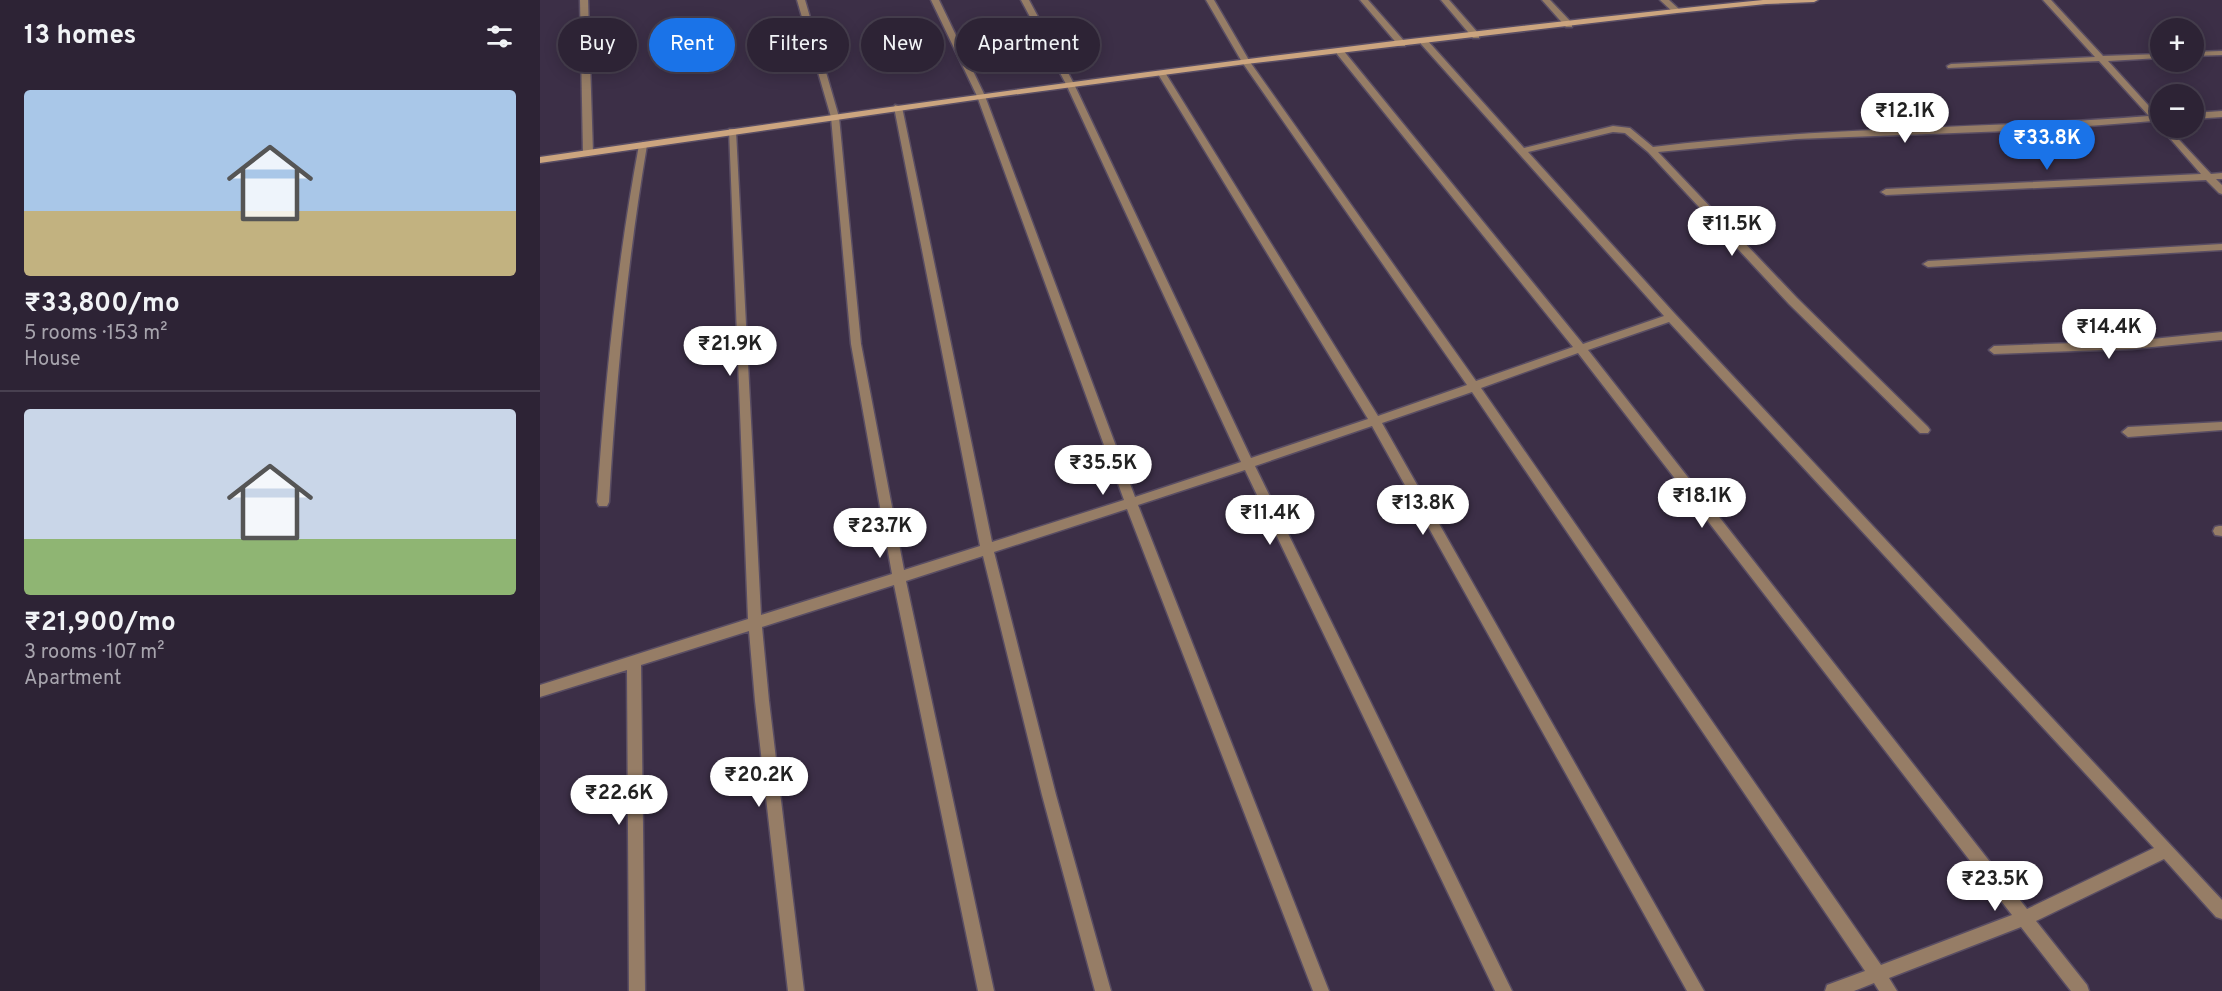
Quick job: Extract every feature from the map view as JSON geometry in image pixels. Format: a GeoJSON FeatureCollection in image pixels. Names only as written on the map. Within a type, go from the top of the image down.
{"type":"FeatureCollection","features":[{"type":"Feature","properties":{"kind":"street"},"geometry":{"type":"LineString","coordinates":[[584,0],[588,153]]}},
{"type":"Feature","properties":{"kind":"street"},"geometry":{"type":"LineString","coordinates":[[801,0],[835,117],[856,344],[899,579],[986,991]]}},
{"type":"Feature","properties":{"kind":"street"},"geometry":{"type":"LineString","coordinates":[[935,0],[981,96],[1131,503],[1321,991]]}},
{"type":"Feature","properties":{"kind":"street"},"geometry":{"type":"LineString","coordinates":[[1025,0],[1071,84],[1248,464],[1504,991]]}},
{"type":"Feature","properties":{"kind":"street"},"geometry":{"type":"LineString","coordinates":[[1210,0],[1246,62],[1473,386],[1888,991]]}},
{"type":"Feature","properties":{"kind":"street"},"geometry":{"type":"LineString","coordinates":[[1364,0],[1402,44]]}},
{"type":"Feature","properties":{"kind":"street"},"geometry":{"type":"LineString","coordinates":[[1445,0],[1476,36]]}},
{"type":"Feature","properties":{"kind":"street"},"geometry":{"type":"LineString","coordinates":[[1546,0],[1569,25]]}},
{"type":"Feature","properties":{"kind":"street"},"geometry":{"type":"LineString","coordinates":[[1664,0],[1677,11]]}},
{"type":"Feature","properties":{"kind":"street"},"geometry":{"type":"LineString","coordinates":[[540,160],[898,107],[1246,62],[1765,1],[1814,0]]}},
{"type":"Feature","properties":{"kind":"street"},"geometry":{"type":"LineString","coordinates":[[2047,0],[2150,110]]}},
{"type":"Feature","properties":{"kind":"street"},"geometry":{"type":"LineString","coordinates":[[1424,42],[1671,317],[2222,911]]}},
{"type":"Feature","properties":{"kind":"street"},"geometry":{"type":"LineString","coordinates":[[1340,52],[1580,348],[2081,991]]}},
{"type":"Feature","properties":{"kind":"street"},"geometry":{"type":"LineString","coordinates":[[2204,54],[2222,53]]}},
{"type":"Feature","properties":{"kind":"street"},"geometry":{"type":"LineString","coordinates":[[1951,66],[2150,57]]}},
{"type":"Feature","properties":{"kind":"street"},"geometry":{"type":"LineString","coordinates":[[1162,74],[1376,421],[1696,991]]}},
{"type":"Feature","properties":{"kind":"street"},"geometry":{"type":"LineString","coordinates":[[898,107],[987,548],[1038,751],[1103,991]]}},
{"type":"Feature","properties":{"kind":"street"},"geometry":{"type":"LineString","coordinates":[[2204,115],[2222,114]]}},
{"type":"Feature","properties":{"kind":"street"},"geometry":{"type":"LineString","coordinates":[[1651,150],[1786,136],[2150,121]]}},
{"type":"Feature","properties":{"kind":"street"},"geometry":{"type":"LineString","coordinates":[[1522,151],[1621,129],[1628,130],[1651,150],[1793,301],[1924,430]]}},
{"type":"Feature","properties":{"kind":"street"},"geometry":{"type":"LineString","coordinates":[[732,131],[756,622],[762,701],[796,991]]}},
{"type":"Feature","properties":{"kind":"street"},"geometry":{"type":"LineString","coordinates":[[2173,138],[2222,191]]}},
{"type":"Feature","properties":{"kind":"street"},"geometry":{"type":"LineString","coordinates":[[603,502],[622,269],[643,145]]}},
{"type":"Feature","properties":{"kind":"street"},"geometry":{"type":"LineString","coordinates":[[1886,192],[2222,176]]}},
{"type":"Feature","properties":{"kind":"street"},"geometry":{"type":"LineString","coordinates":[[1928,264],[2222,247]]}},
{"type":"Feature","properties":{"kind":"street"},"geometry":{"type":"LineString","coordinates":[[540,691],[899,579],[987,548],[1131,503],[1376,421],[1671,317]]}},
{"type":"Feature","properties":{"kind":"street"},"geometry":{"type":"LineString","coordinates":[[1994,350],[2132,345],[2222,336]]}},
{"type":"Feature","properties":{"kind":"street"},"geometry":{"type":"LineString","coordinates":[[2128,432],[2222,426]]}},
{"type":"Feature","properties":{"kind":"street"},"geometry":{"type":"LineString","coordinates":[[634,661],[637,991]]}},
{"type":"Feature","properties":{"kind":"street"},"geometry":{"type":"LineString","coordinates":[[1833,991],[2025,918],[2165,851]]}}]}
